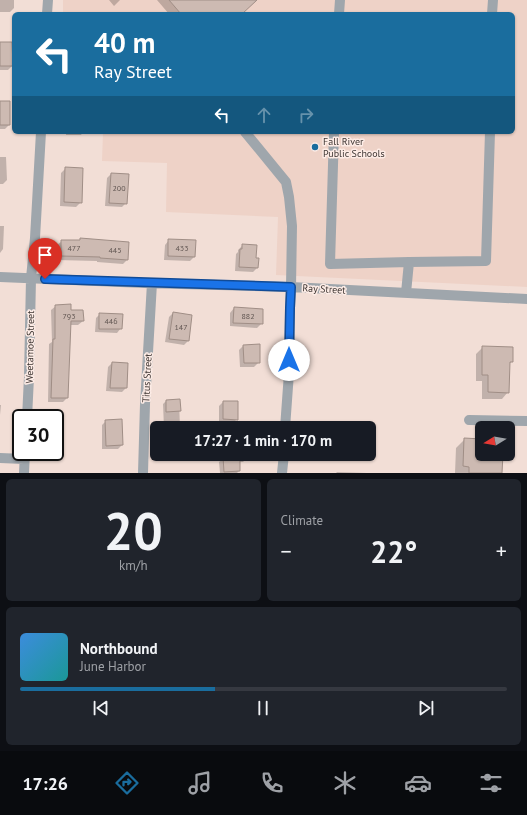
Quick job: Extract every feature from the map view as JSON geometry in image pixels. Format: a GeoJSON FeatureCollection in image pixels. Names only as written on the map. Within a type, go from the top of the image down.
{"type":"FeatureCollection","features":[{"type":"Feature","properties":{"kind":"street"},"geometry":{"type":"LineString","coordinates":[[48,0],[48,12]]}},
{"type":"Feature","properties":{"kind":"street"},"geometry":{"type":"LineString","coordinates":[[339,12],[340,0]]}},
{"type":"Feature","properties":{"kind":"street"},"geometry":{"type":"LineString","coordinates":[[492,12],[493,0]]}},
{"type":"Feature","properties":{"kind":"street","name":"Weetamoe Street"},"geometry":{"type":"LineString","coordinates":[[27,409],[31,278],[41,134]]}},
{"type":"Feature","properties":{"kind":"street"},"geometry":{"type":"LineString","coordinates":[[247,134],[286,182],[289,197],[292,226],[289,373],[286,421]]}},
{"type":"Feature","properties":{"kind":"street"},"geometry":{"type":"LineString","coordinates":[[334,134],[330,264],[486,261],[490,134]]}},
{"type":"Feature","properties":{"kind":"street"},"geometry":{"type":"LineString","coordinates":[[406,293],[408,262]]}},
{"type":"Feature","properties":{"kind":"street","name":"Ray Street"},"geometry":{"type":"LineString","coordinates":[[0,277],[291,287],[527,299]]}},
{"type":"Feature","properties":{"kind":"street","name":"Titus Street"},"geometry":{"type":"LineString","coordinates":[[144,473],[145,404],[152,283]]}},
{"type":"Feature","properties":{"kind":"street"},"geometry":{"type":"LineString","coordinates":[[469,420],[527,421]]}},
{"type":"Feature","properties":{"kind":"street"},"geometry":{"type":"LineString","coordinates":[[0,458],[12,457]]}},
{"type":"Feature","properties":{"kind":"street"},"geometry":{"type":"LineString","coordinates":[[24,473],[25,461]]}},
{"type":"Feature","properties":{"kind":"street"},"geometry":{"type":"LineString","coordinates":[[282,473],[283,461]]}},
{"type":"Feature","properties":{"kind":"shaded area","name":"Fall River Public Schools"},"geometry":{"type":"Polygon","coordinates":[[[63,0],[527,0],[527,287],[276,275],[278,217],[166,212],[167,163],[102,161],[103,134],[515,134],[515,12],[63,12],[63,0]]]}},
{"type":"Feature","properties":{"kind":"building"},"geometry":{"type":"Polygon","coordinates":[[[169,0],[257,0],[244,12],[179,12],[169,0]]]}},
{"type":"Feature","properties":{"kind":"building"},"geometry":{"type":"Polygon","coordinates":[[[0,42],[12,42],[12,66],[0,66],[0,42]]]}},
{"type":"Feature","properties":{"kind":"building"},"geometry":{"type":"Polygon","coordinates":[[[0,101],[10,101],[10,125],[0,125],[0,101]]]}},
{"type":"Feature","properties":{"kind":"building"},"geometry":{"type":"Polygon","coordinates":[[[65,167],[83,168],[82,203],[64,202],[65,167]]]}},
{"type":"Feature","properties":{"kind":"building"},"geometry":{"type":"Polygon","coordinates":[[[111,173],[129,174],[127,204],[109,203],[111,173]]]}},
{"type":"Feature","properties":{"kind":"building"},"geometry":{"type":"Polygon","coordinates":[[[80,238],[129,242],[128,260],[100,257],[61,256],[61,240],[80,240],[80,238]]]}},
{"type":"Feature","properties":{"kind":"building"},"geometry":{"type":"Polygon","coordinates":[[[168,239],[196,240],[195,257],[168,256],[168,239]]]}},
{"type":"Feature","properties":{"kind":"building"},"geometry":{"type":"Polygon","coordinates":[[[242,244],[257,245],[256,258],[259,258],[258,268],[239,267],[240,249],[242,249],[242,244]]]}},
{"type":"Feature","properties":{"kind":"building"},"geometry":{"type":"Polygon","coordinates":[[[71,304],[71,310],[83,310],[84,321],[71,321],[68,398],[51,398],[53,339],[55,339],[55,305],[71,304]]]}},
{"type":"Feature","properties":{"kind":"building"},"geometry":{"type":"Polygon","coordinates":[[[234,307],[263,309],[263,324],[233,323],[234,307]]]}},
{"type":"Feature","properties":{"kind":"building"},"geometry":{"type":"Polygon","coordinates":[[[173,312],[192,315],[189,341],[169,339],[173,312]]]}},
{"type":"Feature","properties":{"kind":"building"},"geometry":{"type":"Polygon","coordinates":[[[99,313],[123,314],[122,329],[99,329],[99,313]]]}},
{"type":"Feature","properties":{"kind":"building"},"geometry":{"type":"Polygon","coordinates":[[[260,344],[260,363],[244,363],[243,345],[260,344]]]}},
{"type":"Feature","properties":{"kind":"building"},"geometry":{"type":"Polygon","coordinates":[[[482,346],[513,347],[513,362],[510,362],[509,393],[488,392],[488,375],[482,375],[482,346]]]}},
{"type":"Feature","properties":{"kind":"building"},"geometry":{"type":"Polygon","coordinates":[[[112,362],[128,363],[127,388],[110,388],[112,362]]]}},
{"type":"Feature","properties":{"kind":"building"},"geometry":{"type":"Polygon","coordinates":[[[180,399],[181,411],[166,412],[166,400],[180,399]]]}},
{"type":"Feature","properties":{"kind":"building"},"geometry":{"type":"Polygon","coordinates":[[[223,401],[238,401],[238,420],[223,419],[223,401]]]}},
{"type":"Feature","properties":{"kind":"building"},"geometry":{"type":"Polygon","coordinates":[[[122,419],[123,445],[106,446],[105,420],[122,419]]]}},
{"type":"Feature","properties":{"kind":"building"},"geometry":{"type":"Polygon","coordinates":[[[464,438],[475,439],[475,461],[503,461],[502,473],[469,473],[469,467],[463,466],[464,438]]]}},
{"type":"Feature","properties":{"kind":"building"},"geometry":{"type":"Polygon","coordinates":[[[223,461],[240,461],[240,471],[224,472],[223,461]]]}},
{"type":"Feature","properties":{"kind":"place","name":"Fall River Public Schools"},"geometry":{"type":"Point","coordinates":[315,147]}},
{"type":"Feature","properties":{"kind":"route"},"geometry":{"type":"LineString","coordinates":[[45,279],[291,287],[289,360]]}}]}
